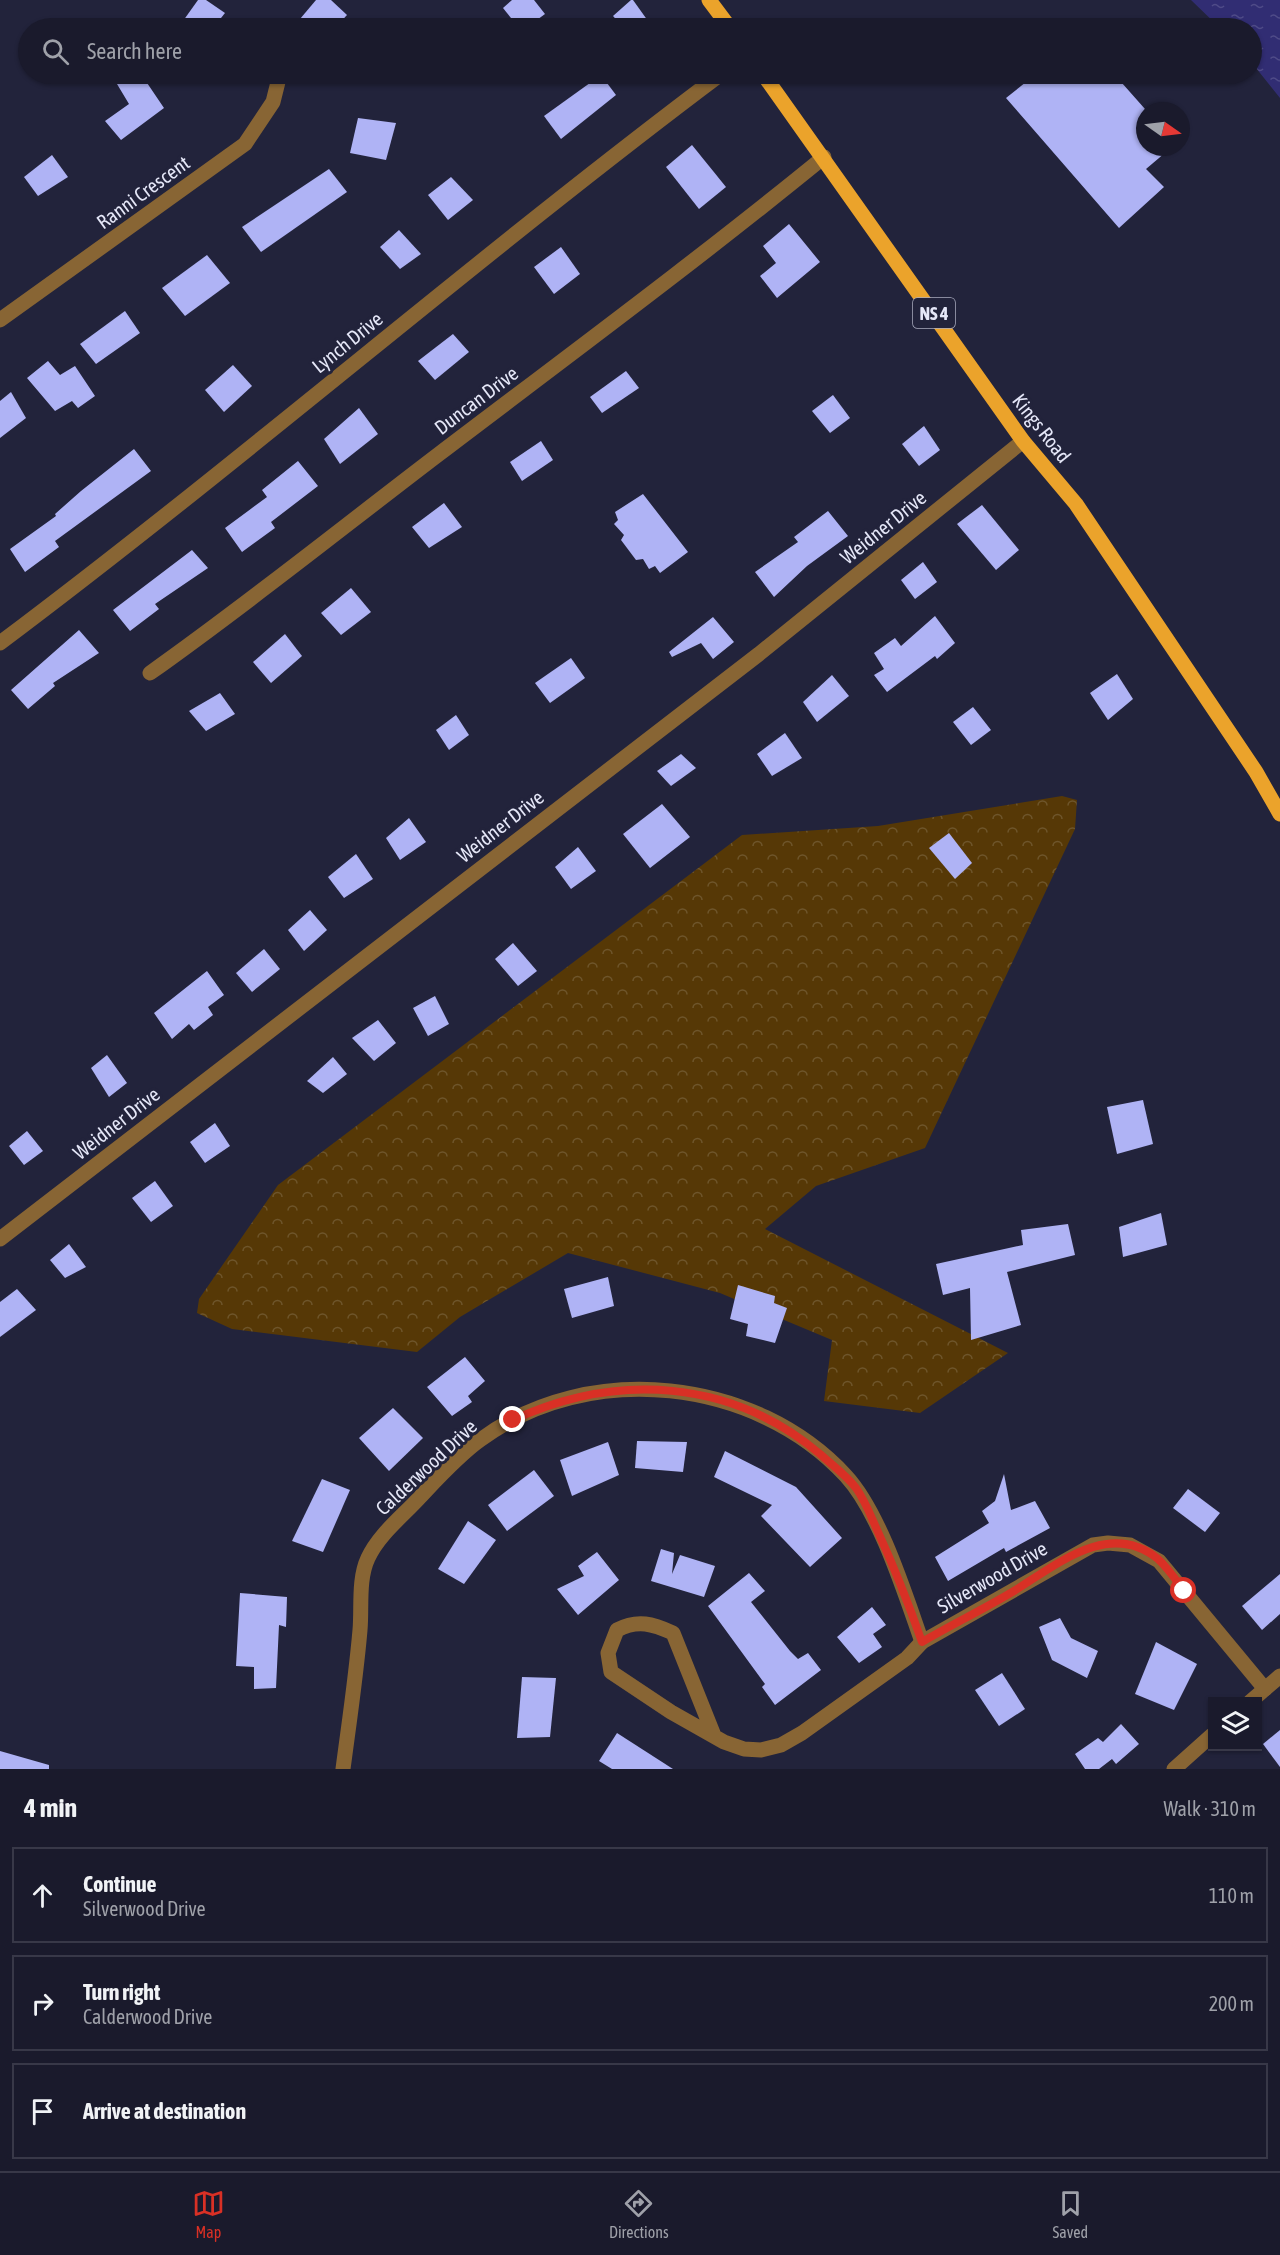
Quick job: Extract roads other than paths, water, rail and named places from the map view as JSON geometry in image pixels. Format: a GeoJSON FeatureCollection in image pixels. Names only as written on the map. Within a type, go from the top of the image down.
{"type":"FeatureCollection","features":[{"type":"Feature","properties":{"kind":"main road"},"geometry":{"type":"LineString","coordinates":[[708,0],[722,18]]}},
{"type":"Feature","properties":{"kind":"main road","name":"Kings Road"},"geometry":{"type":"LineString","coordinates":[[770,84],[1023,441],[1076,504],[1256,772],[1280,814]]}},
{"type":"Feature","properties":{"kind":"street","name":"Ranni Crescent"},"geometry":{"type":"LineString","coordinates":[[0,320],[244,144],[257,130],[273,102],[278,84]]}},
{"type":"Feature","properties":{"kind":"street","name":"Lynch Drive"},"geometry":{"type":"LineString","coordinates":[[0,643],[182,502],[496,247],[708,84]]}},
{"type":"Feature","properties":{"kind":"street","name":"Duncan Drive"},"geometry":{"type":"LineString","coordinates":[[150,673],[242,608],[824,157]]}},
{"type":"Feature","properties":{"kind":"street","name":"Weidner Drive"},"geometry":{"type":"LineString","coordinates":[[0,1239],[759,654],[1023,441]]}},
{"type":"Feature","properties":{"kind":"street","name":"Calderwood Drive"},"geometry":{"type":"LineString","coordinates":[[343,1769],[360,1631],[364,1572],[374,1548],[429,1487],[479,1440],[533,1411],[587,1394],[646,1389],[694,1393],[750,1411],[803,1439],[843,1473],[870,1512],[899,1578],[922,1642]]}},
{"type":"Feature","properties":{"kind":"street","name":"Silverwood Drive"},"geometry":{"type":"LineString","coordinates":[[713,1734],[673,1633],[642,1622],[633,1622],[617,1630],[608,1653],[611,1672],[671,1712],[724,1742],[744,1749],[761,1750],[781,1744],[907,1658],[922,1642],[1063,1560],[1093,1545],[1114,1543],[1137,1547],[1159,1561],[1265,1689]]}},
{"type":"Feature","properties":{"kind":"street"},"geometry":{"type":"LineString","coordinates":[[1255,1697],[1280,1676]]}},
{"type":"Feature","properties":{"kind":"street"},"geometry":{"type":"LineString","coordinates":[[1174,1769],[1208,1739]]}},
{"type":"Feature","properties":{"kind":"water"},"geometry":{"type":"Polygon","coordinates":[[[1191,0],[1280,0],[1280,98],[1262,76],[1262,18],[1210,18],[1191,0]]]}}]}
